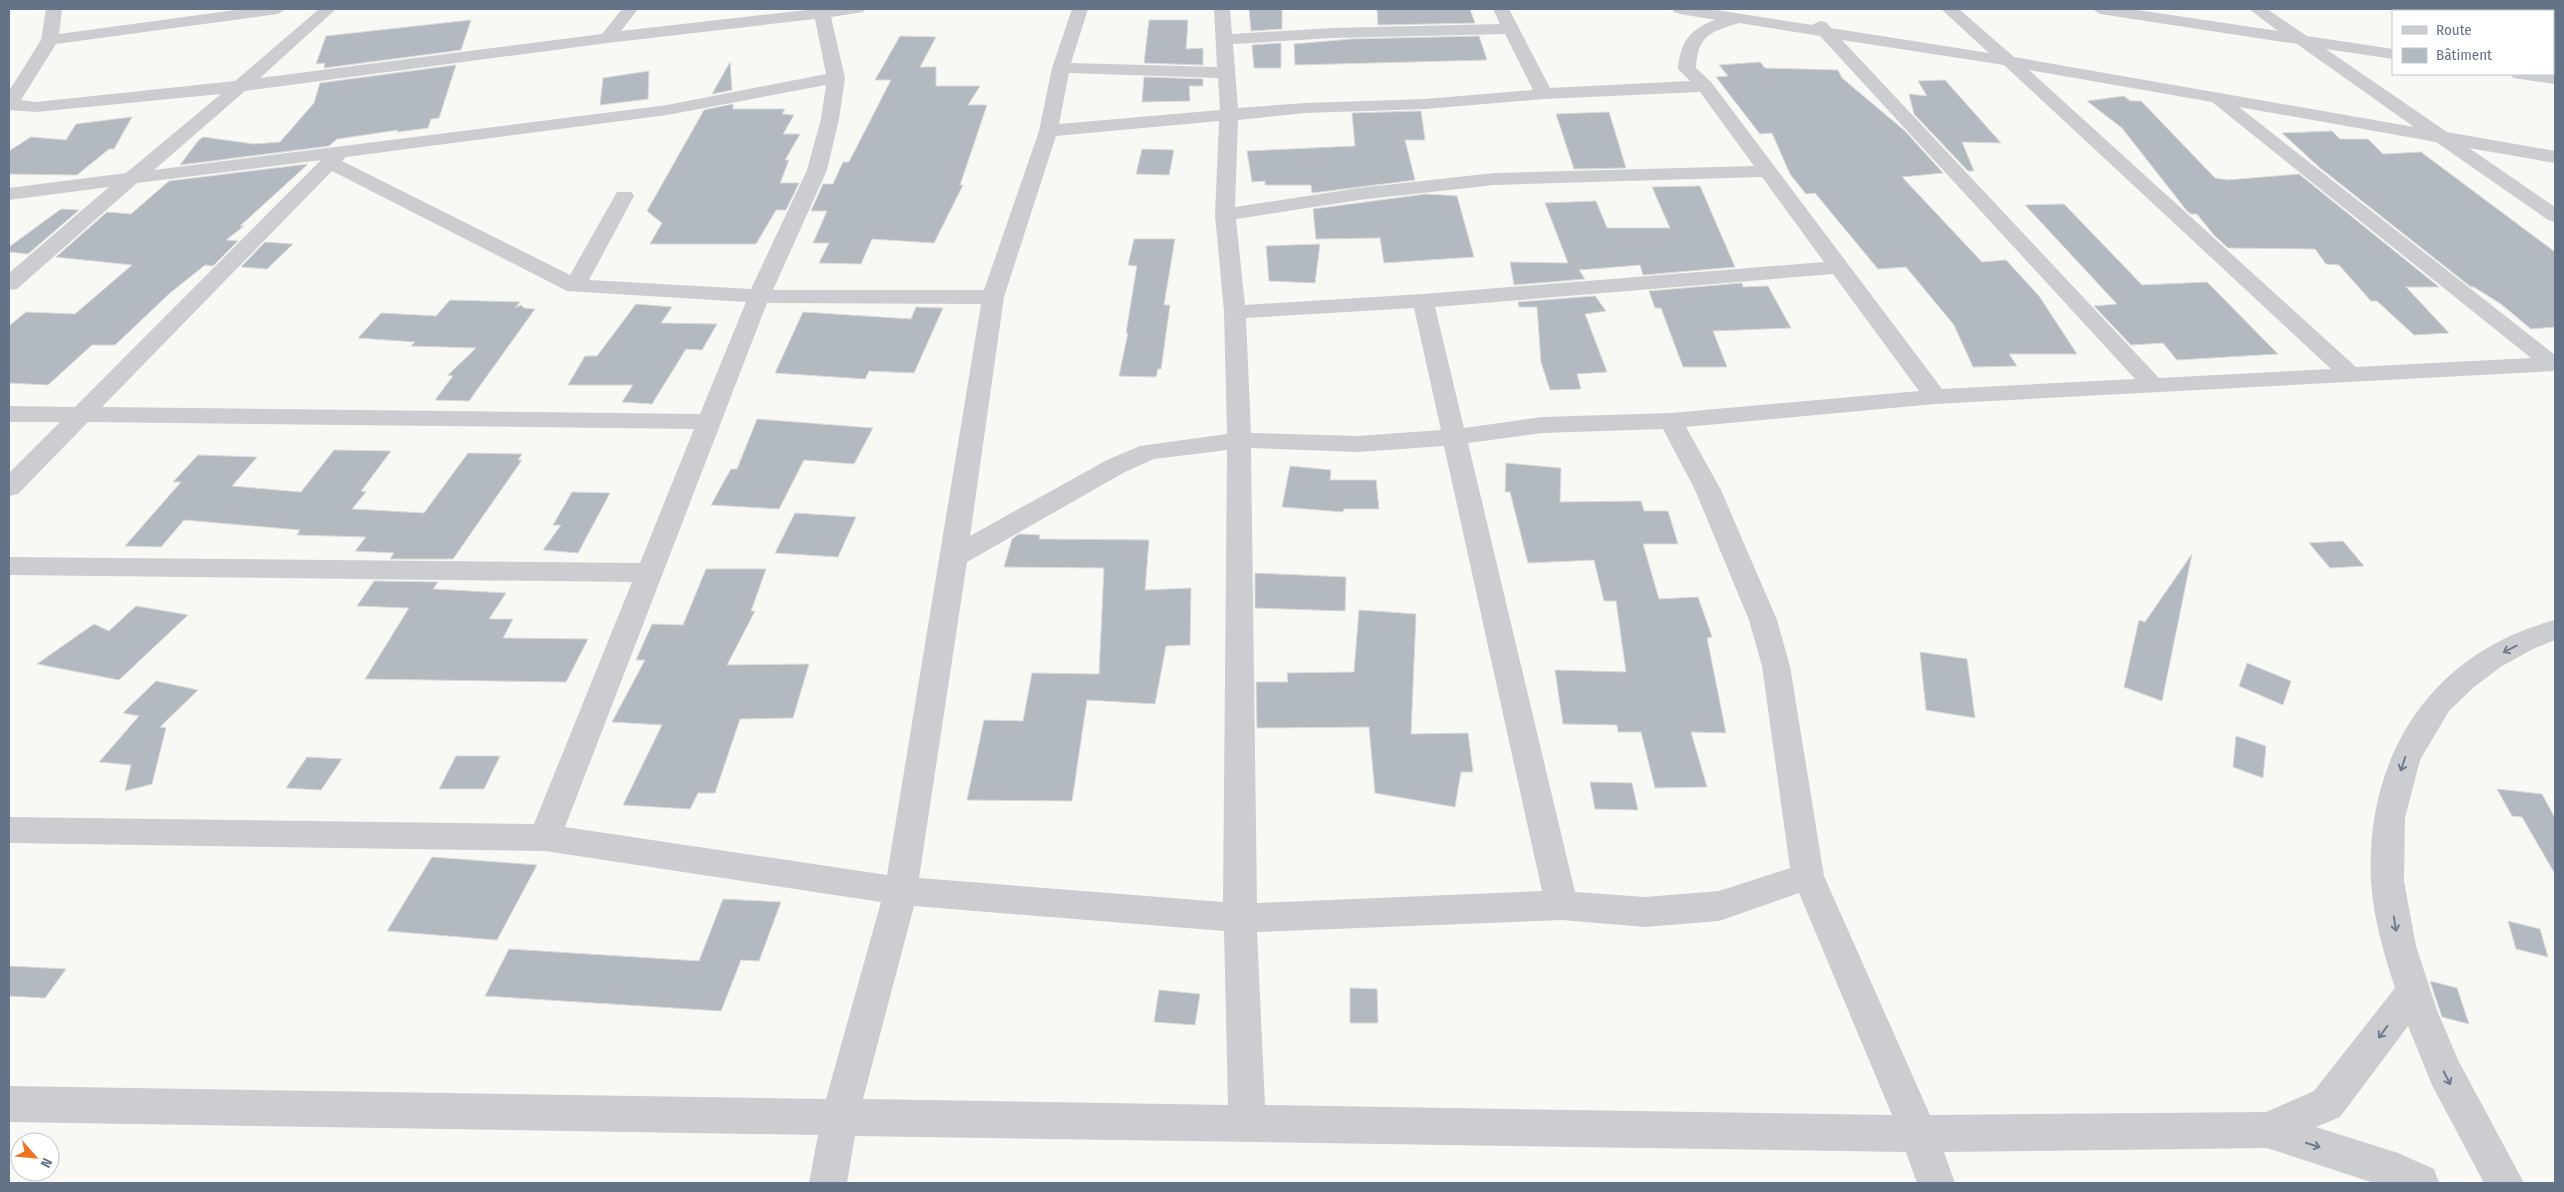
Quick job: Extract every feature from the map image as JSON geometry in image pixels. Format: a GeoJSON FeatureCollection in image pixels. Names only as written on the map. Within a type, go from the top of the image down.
{"type":"FeatureCollection","features":[{"type":"Feature","properties":{"kind":"street"},"geometry":{"type":"LineString","coordinates":[[11,110],[50,40],[54,9]]}},
{"type":"Feature","properties":{"kind":"street"},"geometry":{"type":"LineString","coordinates":[[50,40],[277,9]]}},
{"type":"Feature","properties":{"kind":"street"},"geometry":{"type":"LineString","coordinates":[[9,284],[129,179],[244,86],[328,9]]}},
{"type":"Feature","properties":{"kind":"street"},"geometry":{"type":"LineString","coordinates":[[607,38],[630,9]]}},
{"type":"Feature","properties":{"kind":"street"},"geometry":{"type":"LineString","coordinates":[[11,110],[244,86],[607,38],[857,9]]}},
{"type":"Feature","properties":{"kind":"street"},"geometry":{"type":"LineString","coordinates":[[828,1183],[840,1117],[901,891],[993,297],[1048,131],[1061,68],[1080,9]]}},
{"type":"Feature","properties":{"kind":"street"},"geometry":{"type":"LineString","coordinates":[[1222,9],[1228,114],[1225,215],[1235,312],[1239,440],[1240,918],[1247,1122]]}},
{"type":"Feature","properties":{"kind":"street"},"geometry":{"type":"LineString","coordinates":[[1500,9],[1544,94]]}},
{"type":"Feature","properties":{"kind":"street"},"geometry":{"type":"LineString","coordinates":[[1680,9],[2009,61],[2216,99],[2555,157]]}},
{"type":"Feature","properties":{"kind":"street"},"geometry":{"type":"LineString","coordinates":[[1804,9],[2153,385]]}},
{"type":"Feature","properties":{"kind":"street"},"geometry":{"type":"LineString","coordinates":[[2100,9],[2392,54]]}},
{"type":"Feature","properties":{"kind":"street"},"geometry":{"type":"LineString","coordinates":[[2257,9],[2555,216]]}},
{"type":"Feature","properties":{"kind":"street"},"geometry":{"type":"LineString","coordinates":[[1959,10],[2009,61],[2351,375]]}},
{"type":"Feature","properties":{"kind":"street"},"geometry":{"type":"LineString","coordinates":[[545,838],[759,296],[817,170],[830,119],[836,78],[822,13]]}},
{"type":"Feature","properties":{"kind":"street"},"geometry":{"type":"LineString","coordinates":[[1739,18],[1702,29],[1687,51],[1687,68],[1704,86],[1935,397]]}},
{"type":"Feature","properties":{"kind":"street"},"geometry":{"type":"LineString","coordinates":[[1223,40],[1333,33],[1510,29]]}},
{"type":"Feature","properties":{"kind":"street"},"geometry":{"type":"LineString","coordinates":[[1061,68],[1226,73]]}},
{"type":"Feature","properties":{"kind":"street"},"geometry":{"type":"LineString","coordinates":[[2526,75],[2555,80]]}},
{"type":"Feature","properties":{"kind":"street"},"geometry":{"type":"LineString","coordinates":[[9,194],[335,157],[667,110],[836,78]]}},
{"type":"Feature","properties":{"kind":"street"},"geometry":{"type":"LineString","coordinates":[[1048,131],[1228,114],[1425,104],[1544,94],[1704,86]]}},
{"type":"Feature","properties":{"kind":"street"},"geometry":{"type":"LineString","coordinates":[[2216,99],[2554,364]]}},
{"type":"Feature","properties":{"kind":"street"},"geometry":{"type":"LineString","coordinates":[[335,157],[575,286],[759,296],[993,297]]}},
{"type":"Feature","properties":{"kind":"street"},"geometry":{"type":"LineString","coordinates":[[9,488],[335,157]]}},
{"type":"Feature","properties":{"kind":"street"},"geometry":{"type":"LineString","coordinates":[[1225,215],[1359,194],[1494,179],[1766,171]]}},
{"type":"Feature","properties":{"kind":"street"},"geometry":{"type":"LineString","coordinates":[[575,286],[624,196]]}},
{"type":"Feature","properties":{"kind":"street"},"geometry":{"type":"LineString","coordinates":[[1235,312],[1423,301],[1837,267]]}},
{"type":"Feature","properties":{"kind":"street"},"geometry":{"type":"LineString","coordinates":[[1423,301],[1562,906]]}},
{"type":"Feature","properties":{"kind":"street"},"geometry":{"type":"LineString","coordinates":[[954,557],[1116,466],[1149,452],[1239,440],[1358,444],[1453,437],[1542,425],[1671,421],[1935,397],[2554,364]]}},
{"type":"Feature","properties":{"kind":"street"},"geometry":{"type":"LineString","coordinates":[[9,414],[709,422]]}},
{"type":"Feature","properties":{"kind":"street"},"geometry":{"type":"LineString","coordinates":[[1671,421],[1708,490],[1763,620],[1776,666],[1808,876],[1919,1134],[1936,1183]]}},
{"type":"Feature","properties":{"kind":"street"},"geometry":{"type":"LineString","coordinates":[[9,566],[650,573]]}},
{"type":"Feature","properties":{"kind":"street"},"geometry":{"type":"LineString","coordinates":[[2506,1183],[2471,1126],[2437,1057],[2412,993],[2396,935],[2388,882],[2388,834],[2394,792],[2406,753],[2424,720],[2448,692],[2477,667],[2511,648],[2555,630]]}},
{"type":"Feature","properties":{"kind":"street"},"geometry":{"type":"LineString","coordinates":[[9,830],[545,838],[901,891],[1240,918],[1562,906],[1645,912],[1719,906],[1808,876]]}},
{"type":"Feature","properties":{"kind":"street"},"geometry":{"type":"LineString","coordinates":[[2267,1130],[2328,1104],[2412,993]]}},
{"type":"Feature","properties":{"kind":"street"},"geometry":{"type":"LineString","coordinates":[[9,1104],[1919,1134],[2267,1130],[2398,1172],[2420,1183]]}},
{"type":"Feature","properties":{"kind":"building"},"geometry":{"type":"Polygon","coordinates":[[[1249,9],[1282,9],[1282,29],[1251,31],[1249,9]]]}},
{"type":"Feature","properties":{"kind":"building"},"geometry":{"type":"Polygon","coordinates":[[[1377,9],[1470,9],[1475,23],[1378,25],[1377,9]]]}},
{"type":"Feature","properties":{"kind":"building"},"geometry":{"type":"Polygon","coordinates":[[[471,20],[461,50],[324,68],[325,63],[316,64],[326,36],[471,20]]]}},
{"type":"Feature","properties":{"kind":"building"},"geometry":{"type":"Polygon","coordinates":[[[1149,20],[1188,20],[1186,49],[1203,48],[1203,65],[1144,63],[1149,20]]]}},
{"type":"Feature","properties":{"kind":"building"},"geometry":{"type":"Polygon","coordinates":[[[900,36],[936,37],[920,67],[936,67],[936,86],[980,86],[968,105],[987,105],[960,185],[963,185],[934,243],[872,239],[861,264],[819,263],[829,243],[813,243],[827,211],[811,211],[823,184],[833,184],[843,162],[849,162],[891,80],[875,80],[900,36]]]}},
{"type":"Feature","properties":{"kind":"building"},"geometry":{"type":"Polygon","coordinates":[[[1479,36],[1487,60],[1295,65],[1294,44],[1351,39],[1479,36]]]}},
{"type":"Feature","properties":{"kind":"building"},"geometry":{"type":"Polygon","coordinates":[[[1281,43],[1281,68],[1254,68],[1252,45],[1281,43]]]}},
{"type":"Feature","properties":{"kind":"building"},"geometry":{"type":"Polygon","coordinates":[[[730,62],[732,90],[712,94],[730,62]]]}},
{"type":"Feature","properties":{"kind":"building"},"geometry":{"type":"Polygon","coordinates":[[[1760,62],[1765,68],[1838,70],[1842,78],[1905,131],[1943,173],[1902,177],[1982,262],[2006,260],[2039,296],[2077,354],[2009,354],[2017,366],[1973,367],[1954,325],[1906,267],[1878,269],[1815,193],[1806,194],[1790,174],[1772,133],[1760,134],[1716,77],[1728,76],[1719,65],[1760,62]]]}},
{"type":"Feature","properties":{"kind":"building"},"geometry":{"type":"Polygon","coordinates":[[[456,65],[439,118],[431,119],[428,128],[397,132],[398,130],[337,139],[329,146],[180,165],[203,137],[254,144],[280,142],[314,103],[320,83],[456,65]]]}},
{"type":"Feature","properties":{"kind":"building"},"geometry":{"type":"Polygon","coordinates":[[[649,71],[648,99],[600,105],[603,78],[649,71]]]}},
{"type":"Feature","properties":{"kind":"building"},"geometry":{"type":"Polygon","coordinates":[[[1144,77],[1203,79],[1203,86],[1189,86],[1190,101],[1142,102],[1144,77]]]}},
{"type":"Feature","properties":{"kind":"building"},"geometry":{"type":"Polygon","coordinates":[[[1945,80],[2001,143],[1962,142],[1974,171],[1968,171],[1914,114],[1909,94],[1927,96],[1918,81],[1945,80]]]}},
{"type":"Feature","properties":{"kind":"building"},"geometry":{"type":"Polygon","coordinates":[[[2124,96],[2130,101],[2141,101],[2215,178],[2227,180],[2299,174],[2439,287],[2406,287],[2449,333],[2414,335],[2377,301],[2371,301],[2339,265],[2326,264],[2315,249],[2228,248],[2214,235],[2197,214],[2191,214],[2187,211],[2122,128],[2087,101],[2124,96]]]}},
{"type":"Feature","properties":{"kind":"building"},"geometry":{"type":"Polygon","coordinates":[[[733,104],[733,109],[785,109],[782,114],[794,115],[783,134],[800,134],[785,160],[789,160],[780,183],[799,183],[786,210],[776,210],[756,244],[650,244],[662,223],[647,211],[704,110],[733,104]]]}},
{"type":"Feature","properties":{"kind":"building"},"geometry":{"type":"Polygon","coordinates":[[[1421,111],[1425,140],[1405,140],[1415,180],[1312,193],[1311,185],[1265,185],[1265,181],[1252,182],[1247,151],[1355,146],[1352,113],[1421,111]]]}},
{"type":"Feature","properties":{"kind":"building"},"geometry":{"type":"Polygon","coordinates":[[[1609,112],[1626,168],[1574,169],[1556,114],[1609,112]]]}},
{"type":"Feature","properties":{"kind":"building"},"geometry":{"type":"Polygon","coordinates":[[[132,117],[114,149],[109,149],[77,175],[9,174],[9,151],[31,137],[66,140],[76,124],[132,117]]]}},
{"type":"Feature","properties":{"kind":"building"},"geometry":{"type":"Polygon","coordinates":[[[2332,131],[2340,139],[2368,139],[2383,154],[2421,152],[2555,252],[2555,327],[2531,329],[2501,304],[2471,287],[2319,167],[2282,133],[2332,131]]]}},
{"type":"Feature","properties":{"kind":"building"},"geometry":{"type":"Polygon","coordinates":[[[1142,149],[1174,150],[1169,175],[1136,174],[1142,149]]]}},
{"type":"Feature","properties":{"kind":"building"},"geometry":{"type":"Polygon","coordinates":[[[308,164],[240,226],[244,226],[226,240],[238,241],[213,266],[205,265],[170,293],[115,345],[92,345],[48,385],[9,383],[9,326],[26,312],[75,314],[132,265],[56,257],[107,212],[131,214],[169,181],[308,164]]]}},
{"type":"Feature","properties":{"kind":"building"},"geometry":{"type":"Polygon","coordinates":[[[1700,186],[1735,267],[1643,275],[1640,265],[1579,270],[1585,279],[1514,285],[1510,262],[1568,263],[1545,203],[1596,201],[1607,228],[1670,228],[1652,187],[1700,186]]]}},
{"type":"Feature","properties":{"kind":"building"},"geometry":{"type":"Polygon","coordinates":[[[1426,194],[1457,196],[1474,257],[1384,263],[1380,238],[1316,239],[1313,209],[1426,194]]]}},
{"type":"Feature","properties":{"kind":"building"},"geometry":{"type":"Polygon","coordinates":[[[2064,204],[2142,285],[2207,282],[2278,354],[2177,360],[2163,343],[2131,345],[2094,306],[2117,304],[2025,205],[2064,204]]]}},
{"type":"Feature","properties":{"kind":"building"},"geometry":{"type":"Polygon","coordinates":[[[61,209],[79,210],[28,254],[9,252],[9,247],[61,209]]]}},
{"type":"Feature","properties":{"kind":"building"},"geometry":{"type":"Polygon","coordinates":[[[1134,239],[1175,239],[1164,305],[1170,305],[1161,369],[1158,369],[1156,377],[1119,376],[1128,333],[1126,333],[1137,266],[1128,265],[1134,239]]]}},
{"type":"Feature","properties":{"kind":"building"},"geometry":{"type":"Polygon","coordinates":[[[265,242],[293,244],[267,269],[241,267],[265,242]]]}},
{"type":"Feature","properties":{"kind":"building"},"geometry":{"type":"Polygon","coordinates":[[[1320,244],[1315,283],[1269,281],[1266,246],[1320,244]]]}},
{"type":"Feature","properties":{"kind":"building"},"geometry":{"type":"Polygon","coordinates":[[[1742,283],[1743,287],[1768,286],[1791,328],[1713,331],[1727,367],[1683,367],[1661,308],[1655,308],[1649,291],[1742,283]]]}},
{"type":"Feature","properties":{"kind":"building"},"geometry":{"type":"Polygon","coordinates":[[[1595,296],[1606,311],[1585,314],[1607,372],[1577,374],[1581,389],[1550,390],[1541,362],[1537,307],[1519,307],[1518,302],[1595,296]]]}},
{"type":"Feature","properties":{"kind":"building"},"geometry":{"type":"Polygon","coordinates":[[[450,300],[520,302],[515,308],[521,305],[524,308],[535,309],[469,401],[435,400],[453,376],[448,375],[476,348],[411,346],[415,342],[358,338],[381,313],[436,316],[450,300]]]}},
{"type":"Feature","properties":{"kind":"building"},"geometry":{"type":"Polygon","coordinates":[[[636,304],[672,307],[661,323],[717,324],[702,350],[686,349],[652,404],[622,402],[633,385],[568,385],[585,356],[597,356],[636,304]]]}},
{"type":"Feature","properties":{"kind":"building"},"geometry":{"type":"Polygon","coordinates":[[[916,307],[943,308],[914,373],[869,371],[865,379],[775,373],[803,312],[911,319],[916,307]]]}},
{"type":"Feature","properties":{"kind":"building"},"geometry":{"type":"Polygon","coordinates":[[[757,419],[873,428],[854,464],[804,460],[779,509],[711,505],[731,469],[737,469],[757,419]]]}},
{"type":"Feature","properties":{"kind":"building"},"geometry":{"type":"Polygon","coordinates":[[[334,450],[391,451],[361,491],[366,492],[352,509],[424,513],[468,453],[522,454],[518,460],[522,460],[453,559],[390,559],[394,553],[355,551],[366,537],[297,535],[300,530],[184,520],[161,547],[125,546],[181,482],[173,482],[198,455],[257,457],[232,486],[301,492],[334,450]]]}},
{"type":"Feature","properties":{"kind":"building"},"geometry":{"type":"Polygon","coordinates":[[[1506,463],[1561,468],[1560,502],[1641,501],[1644,511],[1668,511],[1678,544],[1643,544],[1659,599],[1698,597],[1712,637],[1707,638],[1726,733],[1691,732],[1707,787],[1655,788],[1641,732],[1618,732],[1617,725],[1563,724],[1555,670],[1626,672],[1616,601],[1604,601],[1594,560],[1528,563],[1510,492],[1505,492],[1506,463]]]}},
{"type":"Feature","properties":{"kind":"building"},"geometry":{"type":"Polygon","coordinates":[[[1290,466],[1331,470],[1330,480],[1376,480],[1379,509],[1344,509],[1343,512],[1282,507],[1290,466]]]}},
{"type":"Feature","properties":{"kind":"building"},"geometry":{"type":"Polygon","coordinates":[[[572,492],[610,493],[578,553],[543,550],[561,525],[553,525],[572,492]]]}},
{"type":"Feature","properties":{"kind":"building"},"geometry":{"type":"Polygon","coordinates":[[[795,513],[856,517],[838,557],[775,553],[795,513]]]}},
{"type":"Feature","properties":{"kind":"building"},"geometry":{"type":"Polygon","coordinates":[[[1019,534],[1040,535],[1039,539],[1149,540],[1145,590],[1191,588],[1190,645],[1166,646],[1155,704],[1087,700],[1072,801],[967,800],[984,720],[1023,721],[1032,673],[1099,674],[1104,568],[1004,567],[1012,539],[1019,534]]]}},
{"type":"Feature","properties":{"kind":"building"},"geometry":{"type":"Polygon","coordinates":[[[2343,541],[2364,566],[2330,568],[2309,543],[2343,541]]]}},
{"type":"Feature","properties":{"kind":"building"},"geometry":{"type":"Polygon","coordinates":[[[2192,554],[2162,701],[2124,687],[2139,620],[2145,622],[2192,554]]]}},
{"type":"Feature","properties":{"kind":"building"},"geometry":{"type":"Polygon","coordinates":[[[706,569],[766,569],[751,611],[755,611],[727,665],[809,664],[793,718],[740,719],[715,793],[698,793],[690,809],[623,805],[662,725],[612,722],[645,660],[636,660],[652,624],[683,625],[706,569]]]}},
{"type":"Feature","properties":{"kind":"building"},"geometry":{"type":"Polygon","coordinates":[[[1255,573],[1346,577],[1345,611],[1255,608],[1255,573]]]}},
{"type":"Feature","properties":{"kind":"building"},"geometry":{"type":"Polygon","coordinates":[[[374,581],[438,582],[433,589],[506,593],[489,619],[513,619],[503,638],[588,639],[566,682],[365,679],[409,608],[357,606],[374,581]]]}},
{"type":"Feature","properties":{"kind":"building"},"geometry":{"type":"Polygon","coordinates":[[[136,606],[188,615],[119,680],[37,664],[94,624],[109,631],[136,606]]]}},
{"type":"Feature","properties":{"kind":"building"},"geometry":{"type":"Polygon","coordinates":[[[1359,610],[1416,614],[1411,734],[1468,733],[1473,772],[1461,772],[1455,807],[1375,793],[1369,727],[1257,728],[1256,682],[1288,682],[1287,673],[1354,672],[1359,610]]]}},
{"type":"Feature","properties":{"kind":"building"},"geometry":{"type":"Polygon","coordinates":[[[1920,652],[1967,659],[1975,718],[1926,710],[1920,652]]]}},
{"type":"Feature","properties":{"kind":"building"},"geometry":{"type":"Polygon","coordinates":[[[2247,663],[2291,681],[2283,705],[2239,686],[2247,663]]]}},
{"type":"Feature","properties":{"kind":"building"},"geometry":{"type":"Polygon","coordinates":[[[156,681],[198,690],[160,727],[166,728],[152,784],[125,791],[131,765],[99,762],[139,716],[123,713],[156,681]]]}},
{"type":"Feature","properties":{"kind":"building"},"geometry":{"type":"Polygon","coordinates":[[[2236,736],[2266,746],[2263,778],[2233,767],[2236,736]]]}},
{"type":"Feature","properties":{"kind":"building"},"geometry":{"type":"Polygon","coordinates":[[[456,756],[500,756],[484,789],[439,789],[456,756]]]}},
{"type":"Feature","properties":{"kind":"building"},"geometry":{"type":"Polygon","coordinates":[[[307,757],[342,759],[321,790],[286,788],[307,757]]]}},
{"type":"Feature","properties":{"kind":"building"},"geometry":{"type":"Polygon","coordinates":[[[1590,782],[1632,783],[1638,810],[1595,809],[1590,782]]]}},
{"type":"Feature","properties":{"kind":"building"},"geometry":{"type":"Polygon","coordinates":[[[2497,789],[2542,794],[2555,818],[2555,874],[2522,817],[2512,816],[2497,789]]]}},
{"type":"Feature","properties":{"kind":"building"},"geometry":{"type":"Polygon","coordinates":[[[432,857],[537,865],[497,940],[387,931],[432,857]]]}},
{"type":"Feature","properties":{"kind":"building"},"geometry":{"type":"Polygon","coordinates":[[[723,899],[781,902],[759,961],[741,960],[721,1011],[485,996],[509,949],[699,961],[723,899]]]}},
{"type":"Feature","properties":{"kind":"building"},"geometry":{"type":"Polygon","coordinates":[[[2508,921],[2540,929],[2548,957],[2516,949],[2508,921]]]}},
{"type":"Feature","properties":{"kind":"building"},"geometry":{"type":"Polygon","coordinates":[[[9,966],[66,969],[45,998],[9,996],[9,966]]]}},
{"type":"Feature","properties":{"kind":"building"},"geometry":{"type":"Polygon","coordinates":[[[2430,981],[2457,988],[2469,1024],[2442,1017],[2430,981]]]}},
{"type":"Feature","properties":{"kind":"building"},"geometry":{"type":"Polygon","coordinates":[[[1350,988],[1377,989],[1378,1023],[1350,1023],[1350,988]]]}},
{"type":"Feature","properties":{"kind":"building"},"geometry":{"type":"Polygon","coordinates":[[[1159,990],[1200,994],[1195,1025],[1154,1022],[1159,990]]]}}]}
